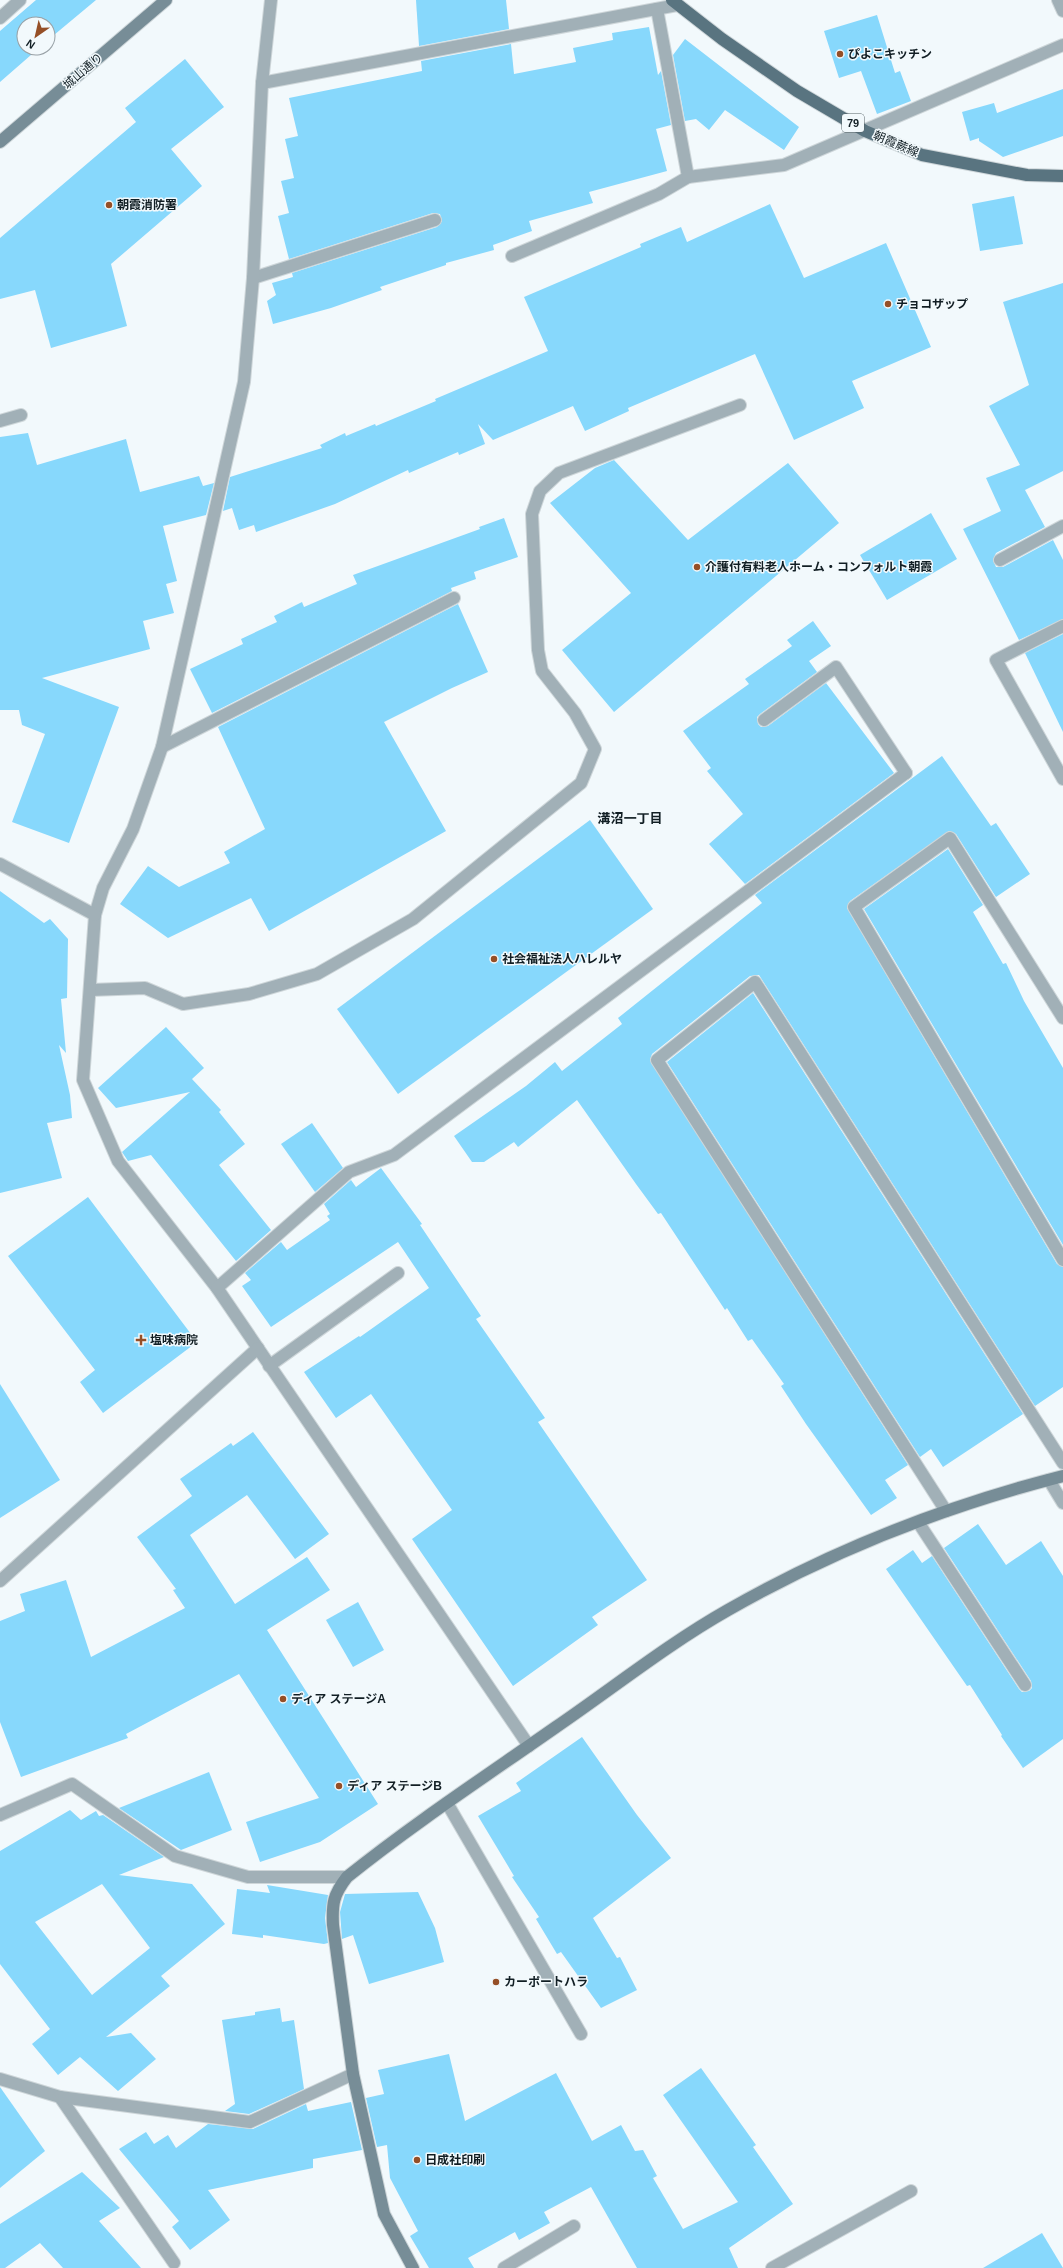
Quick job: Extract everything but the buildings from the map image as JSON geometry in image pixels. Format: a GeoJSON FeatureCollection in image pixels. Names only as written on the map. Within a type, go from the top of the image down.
{"type":"FeatureCollection","features":[{"type":"Feature","properties":{"kind":"main road","name":"朝霞蕨線"},"geometry":{"type":"LineString","coordinates":[[675,3],[797,91],[865,131],[922,155],[1027,175],[1063,176]]}},
{"type":"Feature","properties":{"kind":"street"},"geometry":{"type":"LineString","coordinates":[[0,18],[20,0]]}},
{"type":"Feature","properties":{"kind":"street","name":"城山通り"},"geometry":{"type":"LineString","coordinates":[[0,142],[166,0]]}},
{"type":"Feature","properties":{"kind":"street"},"geometry":{"type":"LineString","coordinates":[[271,0],[262,83],[253,278],[244,382],[162,747],[132,829],[104,888],[95,915],[84,1080],[118,1160],[217,1288],[529,1746]]}},
{"type":"Feature","properties":{"kind":"street"},"geometry":{"type":"LineString","coordinates":[[1058,0],[1063,11]]}},
{"type":"Feature","properties":{"kind":"street"},"geometry":{"type":"LineString","coordinates":[[262,83],[657,9],[675,3]]}},
{"type":"Feature","properties":{"kind":"street"},"geometry":{"type":"LineString","coordinates":[[657,9],[688,177]]}},
{"type":"Feature","properties":{"kind":"street"},"geometry":{"type":"LineString","coordinates":[[512,256],[659,194],[688,177],[784,165],[1063,45]]}},
{"type":"Feature","properties":{"kind":"street"},"geometry":{"type":"LineString","coordinates":[[253,278],[435,220]]}},
{"type":"Feature","properties":{"kind":"street"},"geometry":{"type":"LineString","coordinates":[[90,990],[145,988],[184,1004],[249,994],[317,974],[413,919],[581,783],[595,749],[575,713],[542,671],[538,650],[532,514],[540,490],[559,473],[740,404]]}},
{"type":"Feature","properties":{"kind":"street"},"geometry":{"type":"LineString","coordinates":[[0,421],[21,415]]}},
{"type":"Feature","properties":{"kind":"street"},"geometry":{"type":"LineString","coordinates":[[1000,560],[1063,526]]}},
{"type":"Feature","properties":{"kind":"street"},"geometry":{"type":"LineString","coordinates":[[162,747],[454,598]]}},
{"type":"Feature","properties":{"kind":"street"},"geometry":{"type":"LineString","coordinates":[[1063,626],[996,660],[1063,779]]}},
{"type":"Feature","properties":{"kind":"street"},"geometry":{"type":"LineString","coordinates":[[217,1288],[349,1172],[394,1155],[906,773],[836,667],[764,720]]}},
{"type":"Feature","properties":{"kind":"street"},"geometry":{"type":"LineString","coordinates":[[1063,1018],[950,838],[854,907],[1063,1260]]}},
{"type":"Feature","properties":{"kind":"street"},"geometry":{"type":"LineString","coordinates":[[0,864],[95,915]]}},
{"type":"Feature","properties":{"kind":"street"},"geometry":{"type":"LineString","coordinates":[[946,1512],[657,1060],[756,982],[1063,1463]]}},
{"type":"Feature","properties":{"kind":"street"},"geometry":{"type":"LineString","coordinates":[[270,1366],[398,1273]]}},
{"type":"Feature","properties":{"kind":"street"},"geometry":{"type":"LineString","coordinates":[[0,1581],[258,1348]]}},
{"type":"Feature","properties":{"kind":"street"},"geometry":{"type":"LineString","coordinates":[[413,2268],[384,2214],[353,2074],[332,1919],[332,1906],[336,1890],[347,1877],[448,1803],[727,1611],[823,1560],[870,1539],[946,1512],[1063,1476]]}},
{"type":"Feature","properties":{"kind":"street"},"geometry":{"type":"LineString","coordinates":[[1049,1480],[1063,1503]]}},
{"type":"Feature","properties":{"kind":"street"},"geometry":{"type":"LineString","coordinates":[[918,1522],[1025,1685]]}},
{"type":"Feature","properties":{"kind":"street"},"geometry":{"type":"LineString","coordinates":[[0,1815],[72,1784],[175,1856],[248,1876],[347,1877]]}},
{"type":"Feature","properties":{"kind":"street"},"geometry":{"type":"LineString","coordinates":[[448,1803],[581,2034]]}},
{"type":"Feature","properties":{"kind":"street"},"geometry":{"type":"LineString","coordinates":[[0,2079],[60,2097],[250,2122],[353,2074]]}},
{"type":"Feature","properties":{"kind":"street"},"geometry":{"type":"LineString","coordinates":[[60,2097],[174,2264]]}},
{"type":"Feature","properties":{"kind":"street"},"geometry":{"type":"LineString","coordinates":[[774,2268],[911,2191]]}},
{"type":"Feature","properties":{"kind":"street"},"geometry":{"type":"LineString","coordinates":[[504,2268],[574,2226]]}},
{"type":"Feature","properties":{"kind":"place","name":"ぴよこキッチン"},"geometry":{"type":"Point","coordinates":[840,54]}},
{"type":"Feature","properties":{"kind":"place","name":"朝霞消防署"},"geometry":{"type":"Point","coordinates":[109,205]}},
{"type":"Feature","properties":{"kind":"place","name":"チョコザップ"},"geometry":{"type":"Point","coordinates":[888,304]}},
{"type":"Feature","properties":{"kind":"place","name":"介護付有料老人ホーム・コンフォルト朝霞"},"geometry":{"type":"Point","coordinates":[697,567]}},
{"type":"Feature","properties":{"kind":"place","name":"社会福祉法人ハレルヤ"},"geometry":{"type":"Point","coordinates":[494,959]}},
{"type":"Feature","properties":{"kind":"place","name":"塩味病院"},"geometry":{"type":"Point","coordinates":[141,1340]}},
{"type":"Feature","properties":{"kind":"place","name":"ディア ステージA"},"geometry":{"type":"Point","coordinates":[283,1699]}},
{"type":"Feature","properties":{"kind":"place","name":"ディア ステージB"},"geometry":{"type":"Point","coordinates":[339,1786]}},
{"type":"Feature","properties":{"kind":"place","name":"カーポートハラ"},"geometry":{"type":"Point","coordinates":[496,1982]}},
{"type":"Feature","properties":{"kind":"place","name":"日成社印刷"},"geometry":{"type":"Point","coordinates":[417,2160]}},
{"type":"Feature","properties":{"kind":"district","name":"溝沼一丁目"},"geometry":{"type":"Point","coordinates":[630,818]}}]}
